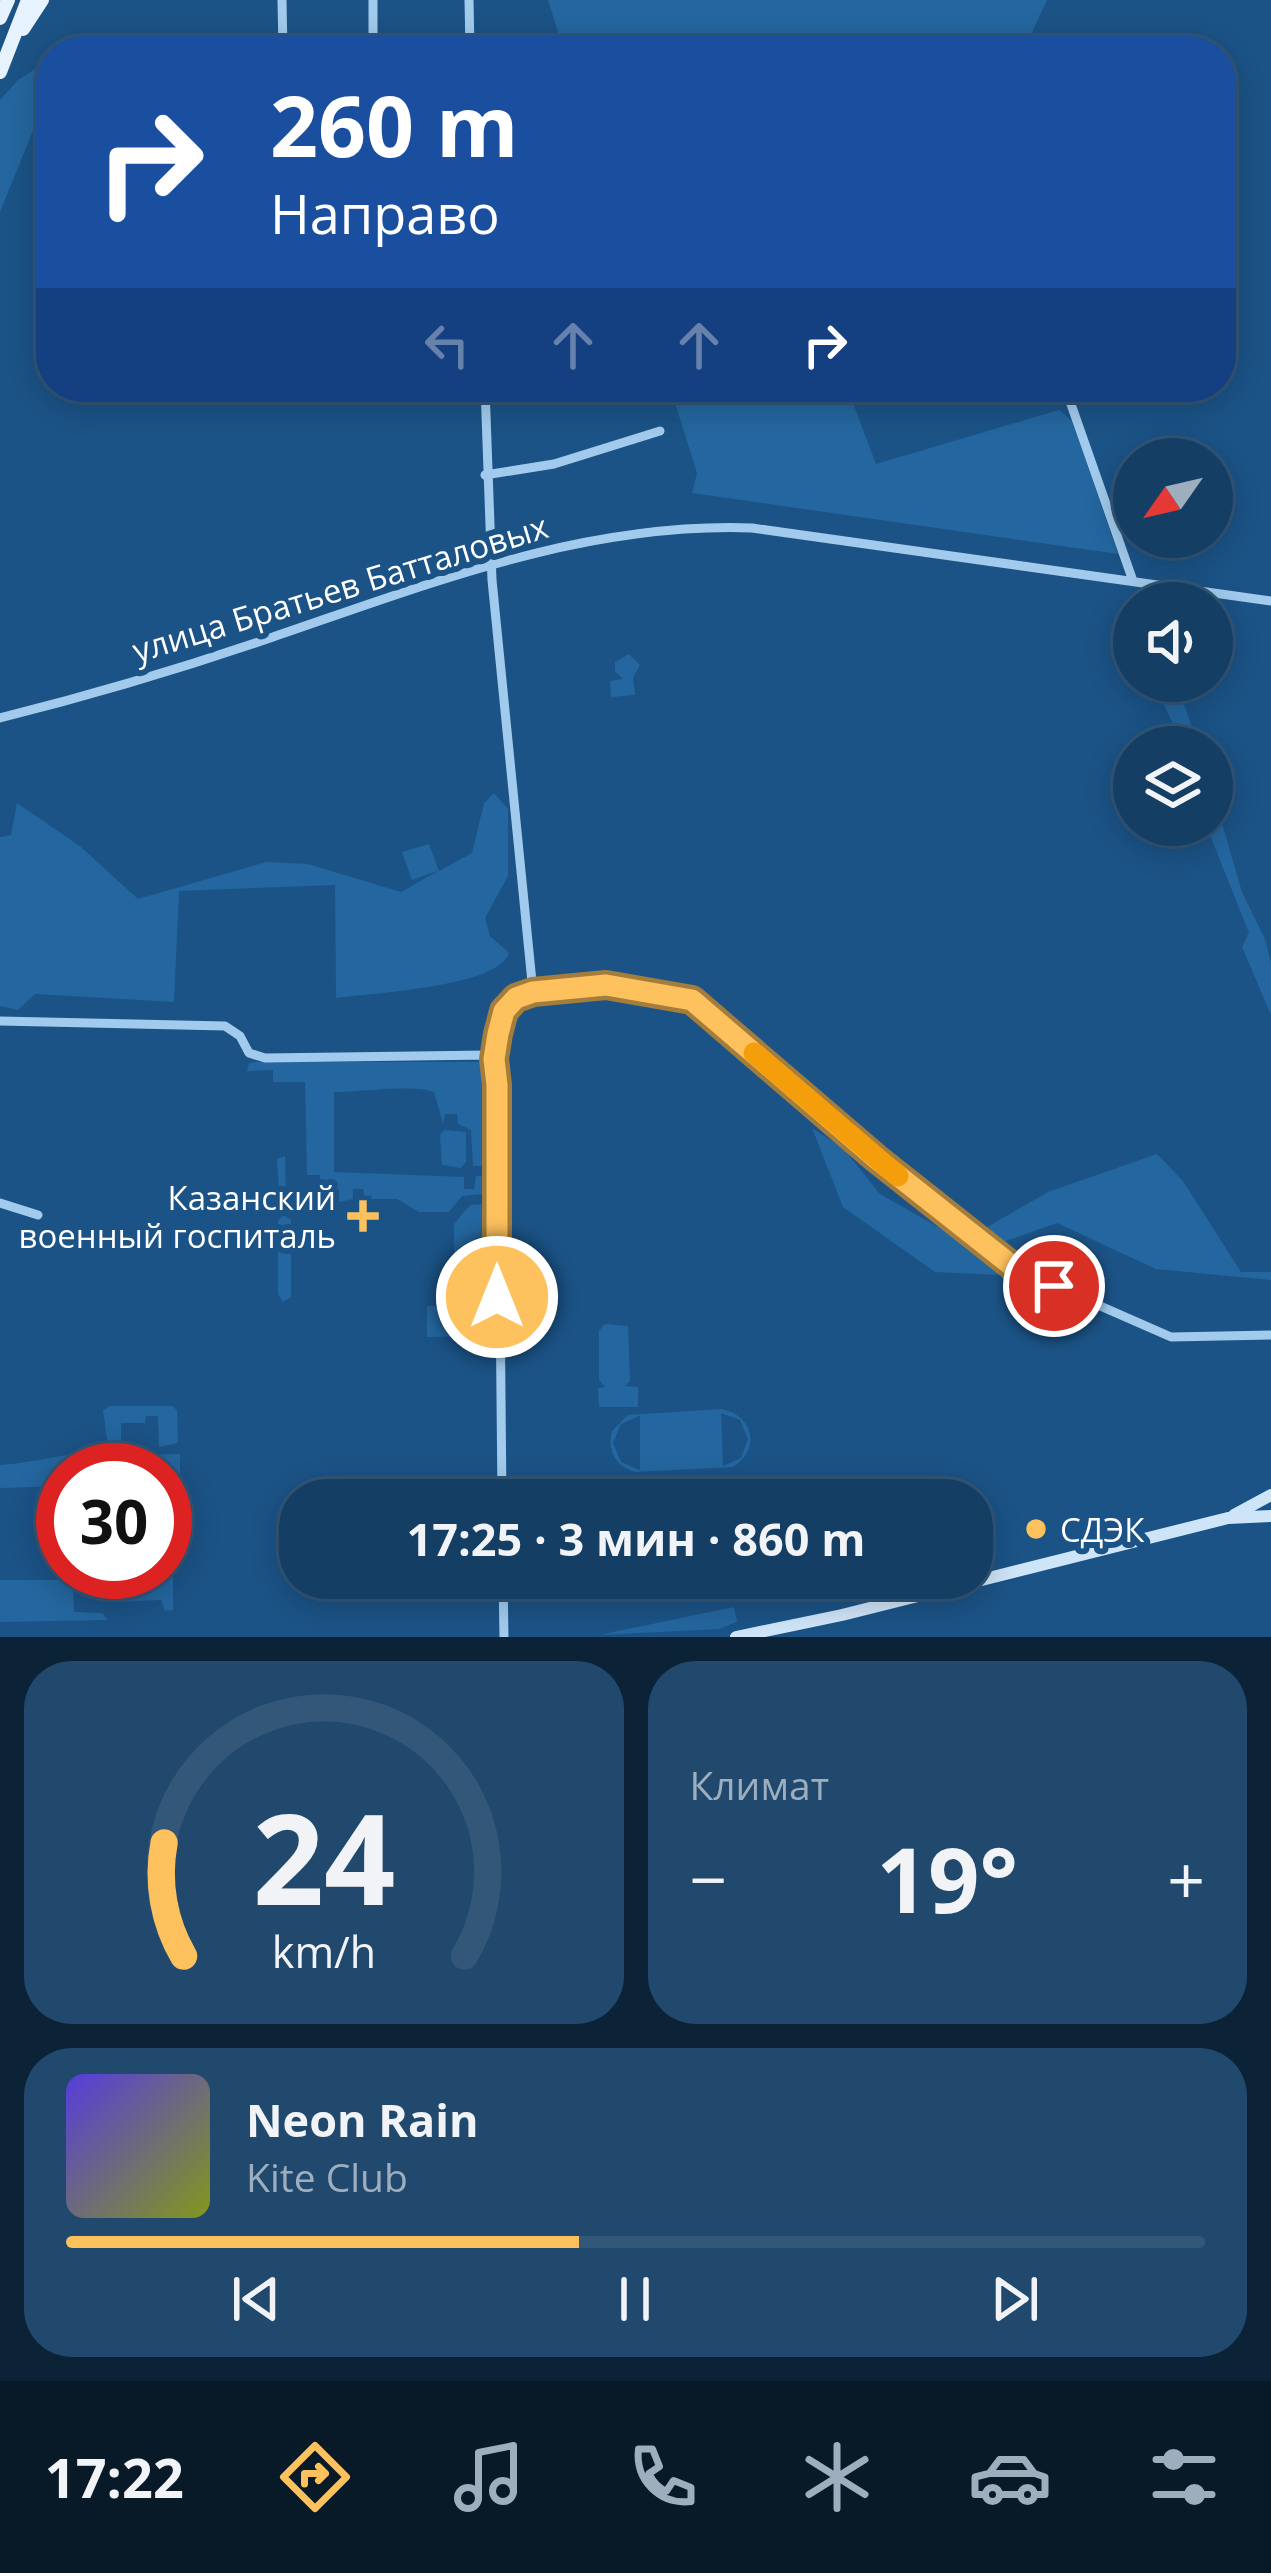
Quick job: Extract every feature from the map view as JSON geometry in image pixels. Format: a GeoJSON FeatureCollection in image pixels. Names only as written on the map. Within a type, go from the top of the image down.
{"type":"FeatureCollection","features":[{"type":"Feature","properties":{"kind":"main road"},"geometry":{"type":"LineString","coordinates":[[0,18],[8,0]]}},
{"type":"Feature","properties":{"kind":"main road"},"geometry":{"type":"LineString","coordinates":[[0,72],[28,0]]}},
{"type":"Feature","properties":{"kind":"main road"},"geometry":{"type":"LineString","coordinates":[[10,49],[42,0]]}},
{"type":"Feature","properties":{"kind":"street"},"geometry":{"type":"LineString","coordinates":[[282,0],[283,36]]}},
{"type":"Feature","properties":{"kind":"street"},"geometry":{"type":"LineString","coordinates":[[373,0],[374,36]]}},
{"type":"Feature","properties":{"kind":"street"},"geometry":{"type":"LineString","coordinates":[[469,0],[470,36]]}},
{"type":"Feature","properties":{"kind":"street"},"geometry":{"type":"LineString","coordinates":[[485,402],[491,563],[533,992]]}},
{"type":"Feature","properties":{"kind":"street"},"geometry":{"type":"LineString","coordinates":[[1070,402],[1133,581]]}},
{"type":"Feature","properties":{"kind":"street"},"geometry":{"type":"LineString","coordinates":[[485,475],[554,464],[660,431]]}},
{"type":"Feature","properties":{"kind":"street","name":"улица Братьев Батталовых"},"geometry":{"type":"LineString","coordinates":[[0,718],[198,662],[491,563],[597,538],[712,526],[1271,601]]}},
{"type":"Feature","properties":{"kind":"street"},"geometry":{"type":"LineString","coordinates":[[502,1479],[494,1059],[504,1011],[516,998],[533,992],[606,985],[692,1000],[877,1159],[1016,1269],[1171,1337],[1271,1335]]}},
{"type":"Feature","properties":{"kind":"street"},"geometry":{"type":"LineString","coordinates":[[0,1021],[225,1026],[240,1036],[249,1053],[265,1058],[488,1055],[494,1059]]}},
{"type":"Feature","properties":{"kind":"street"},"geometry":{"type":"LineString","coordinates":[[0,1202],[38,1215]]}},
{"type":"Feature","properties":{"kind":"street"},"geometry":{"type":"LineString","coordinates":[[1228,1518],[1271,1495]]}},
{"type":"Feature","properties":{"kind":"street"},"geometry":{"type":"LineString","coordinates":[[736,1637],[1228,1518],[1271,1516]]}},
{"type":"Feature","properties":{"kind":"street"},"geometry":{"type":"LineString","coordinates":[[503,1599],[504,1637]]}},
{"type":"Feature","properties":{"kind":"shaded area"},"geometry":{"type":"Polygon","coordinates":[[[548,0],[1047,0],[1030,36],[559,36],[548,0]]]}},
{"type":"Feature","properties":{"kind":"shaded area"},"geometry":{"type":"Polygon","coordinates":[[[36,69],[36,123],[0,212],[0,100],[36,69]]]}},
{"type":"Feature","properties":{"kind":"shaded area"},"geometry":{"type":"Polygon","coordinates":[[[675,402],[853,402],[876,464],[1059,410],[1072,421],[1113,540],[1113,553],[692,493],[697,473],[675,402]]]}},
{"type":"Feature","properties":{"kind":"shaded area"},"geometry":{"type":"Polygon","coordinates":[[[629,654],[640,665],[633,678],[635,695],[611,697],[610,681],[623,679],[615,671],[615,662],[629,654]]]}},
{"type":"Feature","properties":{"kind":"shaded area"},"geometry":{"type":"Polygon","coordinates":[[[1163,702],[1183,702],[1192,726],[1173,724],[1163,702]]]}},
{"type":"Feature","properties":{"kind":"shaded area"},"geometry":{"type":"Polygon","coordinates":[[[494,793],[508,809],[508,876],[485,918],[490,936],[509,953],[483,974],[432,986],[336,998],[335,885],[179,891],[174,1002],[35,994],[18,1010],[0,1006],[0,837],[11,835],[17,803],[81,847],[138,899],[266,862],[308,864],[401,892],[438,871],[412,880],[402,852],[429,844],[439,871],[472,853],[484,803],[494,793]]]}},
{"type":"Feature","properties":{"kind":"shaded area"},"geometry":{"type":"Polygon","coordinates":[[[1214,846],[1229,846],[1242,892],[1265,939],[1271,962],[1271,1015],[1242,947],[1249,933],[1214,846]]]}},
{"type":"Feature","properties":{"kind":"shaded area"},"geometry":{"type":"Polygon","coordinates":[[[484,1062],[492,1075],[491,1166],[473,1166],[471,1130],[458,1124],[457,1114],[445,1114],[443,1124],[434,1092],[386,1089],[334,1092],[334,1172],[464,1177],[464,1189],[474,1189],[476,1176],[489,1175],[493,1193],[462,1196],[449,1212],[419,1212],[397,1199],[365,1199],[363,1189],[353,1189],[353,1199],[320,1206],[280,1205],[277,1159],[285,1156],[286,1198],[320,1196],[320,1175],[307,1175],[305,1082],[273,1082],[273,1070],[247,1071],[249,1063],[484,1062]]]}},
{"type":"Feature","properties":{"kind":"shaded area"},"geometry":{"type":"Polygon","coordinates":[[[812,1128],[843,1148],[880,1194],[963,1241],[1048,1192],[1157,1154],[1183,1181],[1241,1272],[1271,1272],[1271,1280],[1156,1269],[1057,1223],[975,1252],[1000,1275],[935,1272],[843,1207],[812,1128]]]}},
{"type":"Feature","properties":{"kind":"shaded area"},"geometry":{"type":"Polygon","coordinates":[[[444,1130],[466,1132],[466,1162],[461,1168],[442,1165],[440,1135],[444,1130]]]}},
{"type":"Feature","properties":{"kind":"shaded area"},"geometry":{"type":"Polygon","coordinates":[[[489,1204],[494,1210],[485,1218],[486,1327],[494,1335],[485,1343],[478,1336],[427,1337],[427,1306],[446,1306],[454,1296],[454,1224],[470,1205],[489,1204]]]}},
{"type":"Feature","properties":{"kind":"shaded area"},"geometry":{"type":"Polygon","coordinates":[[[283,1215],[291,1220],[291,1297],[283,1302],[278,1294],[278,1221],[283,1215]]]}},
{"type":"Feature","properties":{"kind":"shaded area"},"geometry":{"type":"Polygon","coordinates":[[[605,1324],[628,1326],[630,1381],[625,1386],[638,1387],[638,1407],[599,1407],[598,1388],[605,1387],[599,1380],[599,1331],[605,1324]]]}},
{"type":"Feature","properties":{"kind":"shaded area"},"geometry":{"type":"Polygon","coordinates":[[[173,1406],[178,1443],[159,1443],[158,1416],[146,1416],[145,1423],[121,1423],[121,1443],[107,1443],[103,1410],[173,1406]]]}},
{"type":"Feature","properties":{"kind":"shaded area"},"geometry":{"type":"Polygon","coordinates":[[[732,1412],[747,1425],[750,1434],[748,1451],[733,1467],[635,1472],[618,1462],[611,1445],[612,1431],[628,1415],[732,1412]],[[721,1413],[723,1466],[741,1458],[748,1439],[740,1420],[721,1413]],[[640,1416],[621,1424],[613,1443],[621,1462],[640,1470],[640,1416]]]}},
{"type":"Feature","properties":{"kind":"shaded area"},"geometry":{"type":"Polygon","coordinates":[[[36,1460],[36,1487],[0,1488],[0,1465],[36,1460]]]}},
{"type":"Feature","properties":{"kind":"shaded area"},"geometry":{"type":"Polygon","coordinates":[[[0,1580],[36,1580],[36,1599],[74,1599],[74,1612],[102,1613],[108,1620],[0,1622],[0,1580]]]}},
{"type":"Feature","properties":{"kind":"shaded area"},"geometry":{"type":"Polygon","coordinates":[[[173,1599],[173,1610],[165,1611],[161,1600],[114,1602],[173,1599]]]}},
{"type":"Feature","properties":{"kind":"shaded area"},"geometry":{"type":"Polygon","coordinates":[[[734,1607],[737,1622],[719,1629],[599,1635],[734,1607]]]}},
{"type":"Feature","properties":{"kind":"slow traffic"},"geometry":{"type":"LineString","coordinates":[[754,1053],[898,1176]]}},
{"type":"Feature","properties":{"kind":"place","name":"Казанский военный госпиталь"},"geometry":{"type":"Point","coordinates":[363,1216]}},
{"type":"Feature","properties":{"kind":"place","name":"СДЭК"},"geometry":{"type":"Point","coordinates":[1036,1529]}},
{"type":"Feature","properties":{"kind":"route"},"geometry":{"type":"LineString","coordinates":[[497,1297],[494,1059],[504,1011],[516,998],[533,992],[606,985],[692,1000],[877,1159],[1016,1269],[1054,1286]]}}]}
